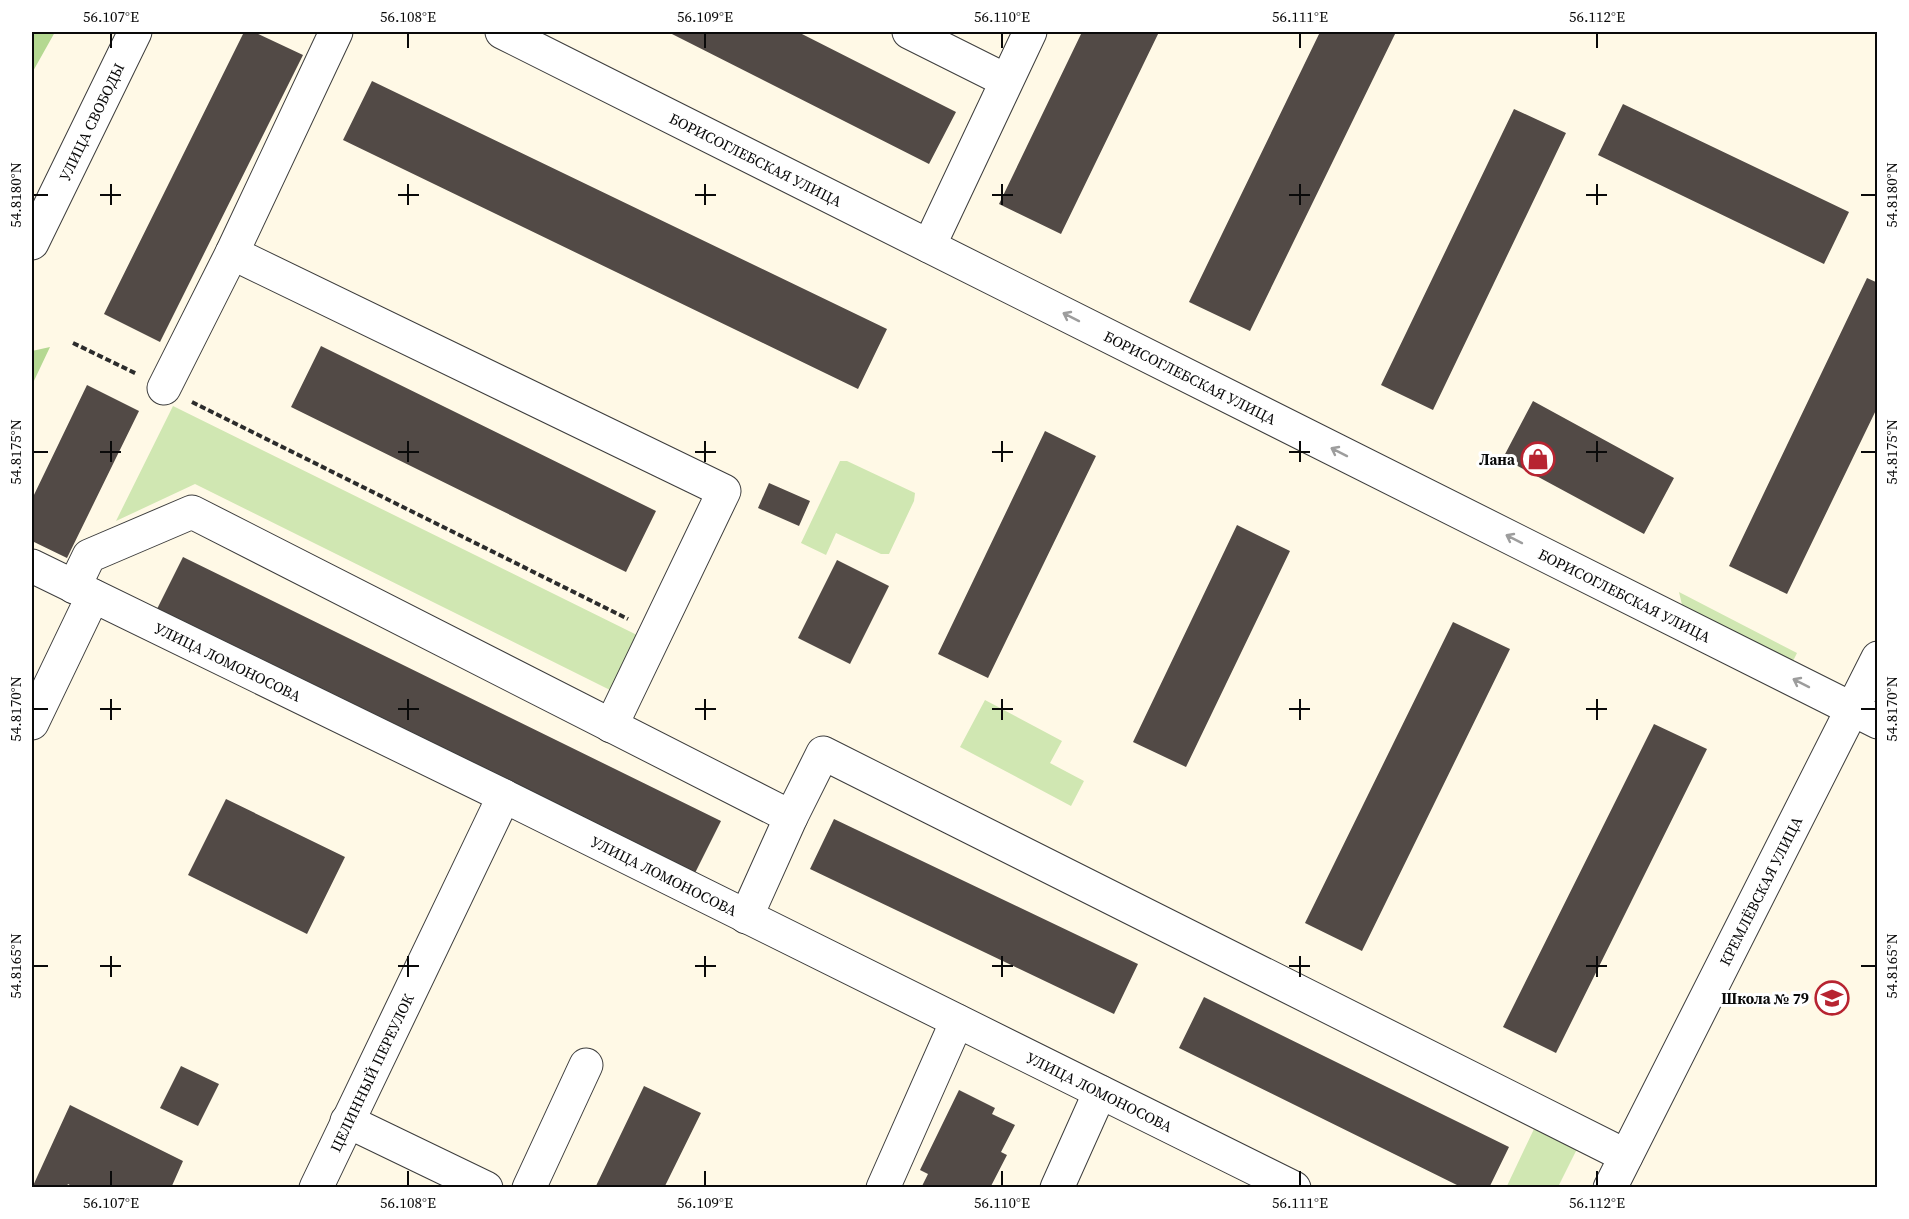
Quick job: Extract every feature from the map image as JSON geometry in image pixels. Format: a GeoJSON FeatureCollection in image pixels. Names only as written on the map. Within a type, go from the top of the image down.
{"type":"FeatureCollection","features":[{"type":"Feature","properties":{"kind":"street","name":"УЛИЦА СВОБОДЫ"},"geometry":{"type":"LineString","coordinates":[[32,243],[135,32]]}},
{"type":"Feature","properties":{"kind":"street"},"geometry":{"type":"LineString","coordinates":[[164,388],[232,253],[336,32]]}},
{"type":"Feature","properties":{"kind":"street","name":"БОРИСОГЛЕБСКАЯ УЛИЦА"},"geometry":{"type":"LineString","coordinates":[[502,32],[1865,715]]}},
{"type":"Feature","properties":{"kind":"street"},"geometry":{"type":"LineString","coordinates":[[909,32],[1005,80]]}},
{"type":"Feature","properties":{"kind":"street"},"geometry":{"type":"LineString","coordinates":[[929,246],[1005,80],[1030,32]]}},
{"type":"Feature","properties":{"kind":"street"},"geometry":{"type":"LineString","coordinates":[[232,253],[724,491],[611,726]]}},
{"type":"Feature","properties":{"kind":"street"},"geometry":{"type":"LineString","coordinates":[[32,723],[84,591],[89,556],[192,512],[791,817]]}},
{"type":"Feature","properties":{"kind":"street","name":"УЛИЦА ЛОМОНОСОВА"},"geometry":{"type":"LineString","coordinates":[[32,566],[504,796],[1294,1188]]}},
{"type":"Feature","properties":{"kind":"street","name":"КРЕМЛЁВСКАЯ УЛИЦА"},"geometry":{"type":"LineString","coordinates":[[1610,1188],[1865,715],[1878,658]]}},
{"type":"Feature","properties":{"kind":"street"},"geometry":{"type":"LineString","coordinates":[[746,916],[823,753],[1626,1156]]}},
{"type":"Feature","properties":{"kind":"street","name":"ЦЕЛИННЫЙ ПЕРЕУЛОК"},"geometry":{"type":"LineString","coordinates":[[316,1188],[504,796]]}},
{"type":"Feature","properties":{"kind":"street"},"geometry":{"type":"LineString","coordinates":[[883,1188],[957,1021]]}},
{"type":"Feature","properties":{"kind":"street"},"geometry":{"type":"LineString","coordinates":[[529,1188],[586,1065]]}},
{"type":"Feature","properties":{"kind":"street"},"geometry":{"type":"LineString","coordinates":[[1057,1188],[1100,1092]]}},
{"type":"Feature","properties":{"kind":"street"},"geometry":{"type":"LineString","coordinates":[[348,1121],[486,1188]]}},
{"type":"Feature","properties":{"kind":"path"},"geometry":{"type":"LineString","coordinates":[[73,343],[655,633]]}},
{"type":"Feature","properties":{"kind":"green space"},"geometry":{"type":"Polygon","coordinates":[[[32,32],[55,32],[32,73],[32,32]]]}},
{"type":"Feature","properties":{"kind":"green space"},"geometry":{"type":"Polygon","coordinates":[[[50,347],[32,385],[32,351],[50,347]]]}},
{"type":"Feature","properties":{"kind":"green space"},"geometry":{"type":"Polygon","coordinates":[[[173,406],[639,636],[612,691],[195,484],[116,521],[173,406]]]}},
{"type":"Feature","properties":{"kind":"green space"},"geometry":{"type":"Polygon","coordinates":[[[840,461],[847,461],[915,493],[914,501],[889,554],[881,554],[836,533],[826,555],[801,543],[840,461]]]}},
{"type":"Feature","properties":{"kind":"green space"},"geometry":{"type":"Polygon","coordinates":[[[1679,592],[1797,653],[1791,665],[1683,609],[1679,592]]]}},
{"type":"Feature","properties":{"kind":"green space"},"geometry":{"type":"Polygon","coordinates":[[[985,700],[1062,741],[1050,763],[1084,781],[1071,806],[960,747],[985,700]]]}},
{"type":"Feature","properties":{"kind":"green space"},"geometry":{"type":"Polygon","coordinates":[[[1534,1129],[1577,1149],[1558,1187],[1506,1188],[1534,1129]]]}},
{"type":"Feature","properties":{"kind":"building"},"geometry":{"type":"Polygon","coordinates":[[[244,32],[254,32],[303,55],[160,342],[104,314],[244,32]]]}},
{"type":"Feature","properties":{"kind":"building"},"geometry":{"type":"Polygon","coordinates":[[[668,32],[798,32],[956,112],[929,164],[668,32]]]}},
{"type":"Feature","properties":{"kind":"building"},"geometry":{"type":"Polygon","coordinates":[[[1082,32],[1159,32],[1061,234],[999,204],[1082,32]]]}},
{"type":"Feature","properties":{"kind":"building"},"geometry":{"type":"Polygon","coordinates":[[[1320,32],[1396,32],[1250,331],[1189,302],[1320,32]]]}},
{"type":"Feature","properties":{"kind":"building"},"geometry":{"type":"Polygon","coordinates":[[[372,81],[887,329],[858,389],[343,140],[372,81]]]}},
{"type":"Feature","properties":{"kind":"building"},"geometry":{"type":"Polygon","coordinates":[[[1623,104],[1849,212],[1824,264],[1598,155],[1623,104]]]}},
{"type":"Feature","properties":{"kind":"building"},"geometry":{"type":"Polygon","coordinates":[[[1514,109],[1566,133],[1433,410],[1381,385],[1514,109]]]}},
{"type":"Feature","properties":{"kind":"building"},"geometry":{"type":"Polygon","coordinates":[[[1867,278],[1878,283],[1878,406],[1787,594],[1729,566],[1867,278]]]}},
{"type":"Feature","properties":{"kind":"building"},"geometry":{"type":"Polygon","coordinates":[[[321,346],[656,511],[626,572],[291,407],[321,346]]]}},
{"type":"Feature","properties":{"kind":"building"},"geometry":{"type":"Polygon","coordinates":[[[87,385],[139,411],[67,558],[32,541],[32,499],[87,385]]]}},
{"type":"Feature","properties":{"kind":"building"},"geometry":{"type":"Polygon","coordinates":[[[1533,401],[1674,478],[1644,534],[1503,458],[1533,401]]]}},
{"type":"Feature","properties":{"kind":"building"},"geometry":{"type":"Polygon","coordinates":[[[1045,431],[1096,456],[988,678],[938,654],[1045,431]]]}},
{"type":"Feature","properties":{"kind":"building"},"geometry":{"type":"Polygon","coordinates":[[[769,483],[810,501],[799,526],[758,508],[769,483]]]}},
{"type":"Feature","properties":{"kind":"building"},"geometry":{"type":"Polygon","coordinates":[[[1237,525],[1290,551],[1186,767],[1133,742],[1237,525]]]}},
{"type":"Feature","properties":{"kind":"building"},"geometry":{"type":"Polygon","coordinates":[[[183,557],[721,821],[694,875],[156,611],[183,557]]]}},
{"type":"Feature","properties":{"kind":"building"},"geometry":{"type":"Polygon","coordinates":[[[837,560],[889,586],[850,664],[798,638],[837,560]]]}},
{"type":"Feature","properties":{"kind":"building"},"geometry":{"type":"Polygon","coordinates":[[[1453,622],[1510,649],[1362,951],[1305,923],[1453,622]]]}},
{"type":"Feature","properties":{"kind":"building"},"geometry":{"type":"Polygon","coordinates":[[[1654,724],[1707,749],[1556,1053],[1503,1027],[1654,724]]]}},
{"type":"Feature","properties":{"kind":"building"},"geometry":{"type":"Polygon","coordinates":[[[226,799],[345,857],[307,934],[188,875],[226,799]]]}},
{"type":"Feature","properties":{"kind":"building"},"geometry":{"type":"Polygon","coordinates":[[[834,819],[1138,964],[1114,1014],[810,869],[834,819]]]}},
{"type":"Feature","properties":{"kind":"building"},"geometry":{"type":"Polygon","coordinates":[[[1204,997],[1509,1147],[1489,1188],[1463,1188],[1179,1048],[1204,997]]]}},
{"type":"Feature","properties":{"kind":"building"},"geometry":{"type":"Polygon","coordinates":[[[181,1066],[219,1084],[198,1126],[160,1108],[181,1066]]]}},
{"type":"Feature","properties":{"kind":"building"},"geometry":{"type":"Polygon","coordinates":[[[644,1086],[701,1113],[664,1188],[595,1188],[644,1086]]]}},
{"type":"Feature","properties":{"kind":"building"},"geometry":{"type":"Polygon","coordinates":[[[959,1090],[995,1108],[992,1114],[1015,1125],[1001,1152],[1007,1155],[990,1188],[921,1188],[928,1174],[920,1170],[959,1090]]]}},
{"type":"Feature","properties":{"kind":"building"},"geometry":{"type":"Polygon","coordinates":[[[70,1105],[183,1161],[171,1188],[75,1188],[68,1184],[66,1188],[32,1188],[70,1105]]]}},
{"type":"Feature","properties":{"kind":"place","name":"Лана"},"geometry":{"type":"Point","coordinates":[1538,459]}},
{"type":"Feature","properties":{"kind":"place","name":"Школа № 79"},"geometry":{"type":"Point","coordinates":[1832,998]}}]}
